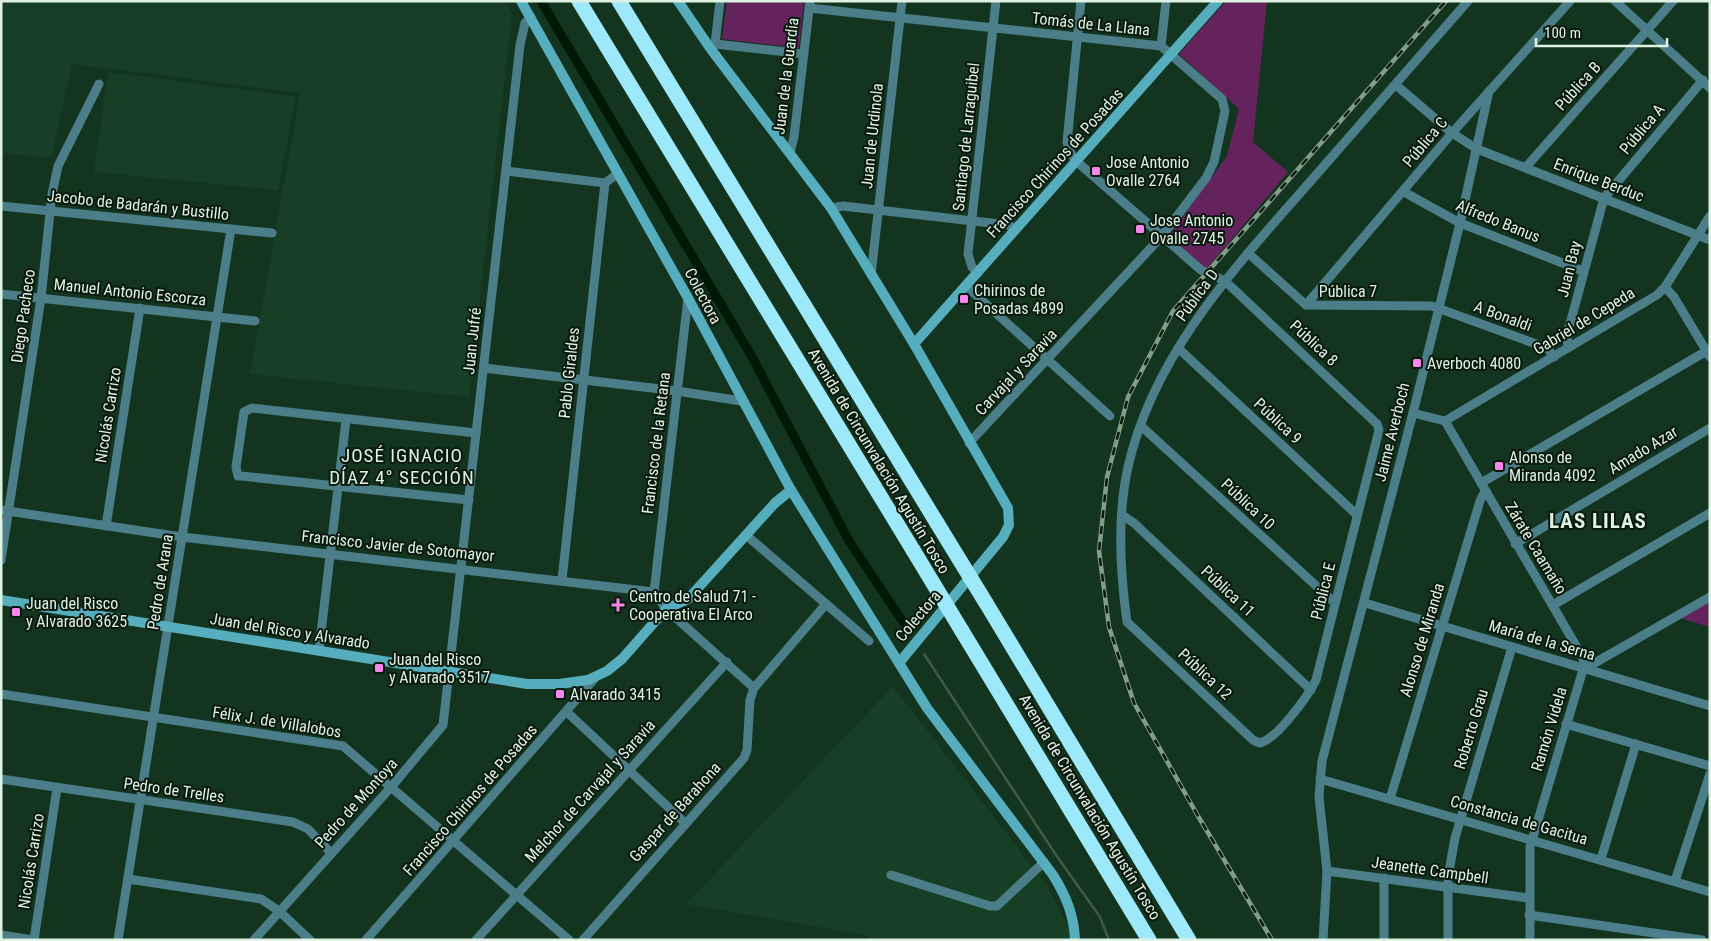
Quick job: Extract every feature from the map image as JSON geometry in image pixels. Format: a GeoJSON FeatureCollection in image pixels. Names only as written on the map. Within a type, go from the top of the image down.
{"type":"FeatureCollection","features":[{"type":"Feature","properties":{"kind":"highway","name":"Avenida de Circunvalación Agustín Tosco"},"geometry":{"type":"LineString","coordinates":[[579,1],[1149,940]]}},
{"type":"Feature","properties":{"kind":"highway","name":"Avenida de Circunvalación Agustín Tosco"},"geometry":{"type":"LineString","coordinates":[[619,1],[1189,940]]}},
{"type":"Feature","properties":{"kind":"highway"},"geometry":{"type":"LineString","coordinates":[[1081,827],[1103,882],[1137,940]]}},
{"type":"Feature","properties":{"kind":"main road","name":"Colectora"},"geometry":{"type":"LineString","coordinates":[[521,1],[688,298],[791,490],[899,662],[1003,537],[1009,525],[1008,508],[969,443],[914,344],[831,208],[678,1]]}},
{"type":"Feature","properties":{"kind":"main road","name":"Francisco Chirinos de Posadas"},"geometry":{"type":"LineString","coordinates":[[914,344],[1075,160],[1218,1]]}},
{"type":"Feature","properties":{"kind":"main road"},"geometry":{"type":"LineString","coordinates":[[666,609],[688,600],[746,535],[791,490]]}},
{"type":"Feature","properties":{"kind":"main road","name":"Juan del Risco y Alvarado"},"geometry":{"type":"LineString","coordinates":[[1,600],[526,684],[559,684],[595,678],[622,658],[666,609]]}},
{"type":"Feature","properties":{"kind":"main road"},"geometry":{"type":"LineString","coordinates":[[899,662],[927,708],[1044,862],[1068,901],[1073,918],[1075,940]]}},
{"type":"Feature","properties":{"kind":"street"},"geometry":{"type":"LineString","coordinates":[[720,1],[713,46],[804,54]]}},
{"type":"Feature","properties":{"kind":"street","name":"Juan de Urdinola"},"geometry":{"type":"LineString","coordinates":[[871,275],[902,1]]}},
{"type":"Feature","properties":{"kind":"street","name":"Santiago de Larraguibel"},"geometry":{"type":"LineString","coordinates":[[978,272],[968,260],[996,1]]}},
{"type":"Feature","properties":{"kind":"street"},"geometry":{"type":"LineString","coordinates":[[1081,1],[1067,142],[1075,160],[1201,270],[1225,280]]}},
{"type":"Feature","properties":{"kind":"street"},"geometry":{"type":"LineString","coordinates":[[1166,1],[1161,46],[1171,55]]}},
{"type":"Feature","properties":{"kind":"street","name":"Pública D"},"geometry":{"type":"LineString","coordinates":[[1127,622],[1122,515],[1128,466],[1141,426],[1178,348],[1225,280],[1468,1]]}},
{"type":"Feature","properties":{"kind":"street","name":"Pública C"},"geometry":{"type":"LineString","coordinates":[[1306,305],[1489,91],[1570,1]]}},
{"type":"Feature","properties":{"kind":"street"},"geometry":{"type":"LineString","coordinates":[[1615,1],[1710,88]]}},
{"type":"Feature","properties":{"kind":"street","name":"Pública B"},"geometry":{"type":"LineString","coordinates":[[1526,168],[1673,1]]}},
{"type":"Feature","properties":{"kind":"street","name":"Tomás de La Llana"},"geometry":{"type":"LineString","coordinates":[[810,4],[900,18],[1161,46]]}},
{"type":"Feature","properties":{"kind":"street","name":"Juan de la Guardia"},"geometry":{"type":"LineString","coordinates":[[790,153],[794,137],[810,4]]}},
{"type":"Feature","properties":{"kind":"street","name":"Juan Jufré"},"geometry":{"type":"LineString","coordinates":[[449,671],[520,45],[525,23],[531,17]]}},
{"type":"Feature","properties":{"kind":"street","name":"Carvajal y Saravia"},"geometry":{"type":"LineString","coordinates":[[969,443],[1162,236],[1209,172],[1225,111],[1222,99],[1171,55]]}},
{"type":"Feature","properties":{"kind":"street","name":"Pública A"},"geometry":{"type":"LineString","coordinates":[[1604,198],[1703,80]]}},
{"type":"Feature","properties":{"kind":"street","name":"Diego Pacheco"},"geometry":{"type":"LineString","coordinates":[[1,560],[5,511],[41,298],[52,211],[52,194],[58,166],[100,84]]}},
{"type":"Feature","properties":{"kind":"street","name":"Enrique Berduc"},"geometry":{"type":"LineString","coordinates":[[1396,85],[1452,134],[1477,149],[1710,240]]}},
{"type":"Feature","properties":{"kind":"street","name":"Jaime Averboch"},"geometry":{"type":"LineString","coordinates":[[1323,940],[1327,871],[1319,796],[1322,762],[1365,604],[1413,413],[1460,224],[1489,91]]}},
{"type":"Feature","properties":{"kind":"street"},"geometry":{"type":"LineString","coordinates":[[506,171],[605,183],[617,174]]}},
{"type":"Feature","properties":{"kind":"street","name":"Pablo Giraldes"},"geometry":{"type":"LineString","coordinates":[[562,580],[605,183]]}},
{"type":"Feature","properties":{"kind":"street","name":"Alfredo Banus"},"geometry":{"type":"LineString","coordinates":[[1404,192],[1460,224],[1583,271]]}},
{"type":"Feature","properties":{"kind":"street","name":"Juan Bay"},"geometry":{"type":"LineString","coordinates":[[1568,348],[1566,340],[1604,198]]}},
{"type":"Feature","properties":{"kind":"street","name":"Jacobo de Badarán y Bustillo"},"geometry":{"type":"LineString","coordinates":[[1,206],[272,233]]}},
{"type":"Feature","properties":{"kind":"street"},"geometry":{"type":"LineString","coordinates":[[831,208],[843,206],[879,209],[1008,225],[1016,229]]}},
{"type":"Feature","properties":{"kind":"street","name":"Gabriel de Cepeda"},"geometry":{"type":"LineString","coordinates":[[1445,421],[1657,295],[1665,287],[1710,216]]}},
{"type":"Feature","properties":{"kind":"street","name":"Pedro de Arana"},"geometry":{"type":"LineString","coordinates":[[118,940],[231,229]]}},
{"type":"Feature","properties":{"kind":"street","name":"Pública 7"},"geometry":{"type":"LineString","coordinates":[[1248,253],[1306,305],[1426,306],[1438,308]]}},
{"type":"Feature","properties":{"kind":"street","name":"Pública 8"},"geometry":{"type":"LineString","coordinates":[[1225,280],[1374,419],[1379,430]]}},
{"type":"Feature","properties":{"kind":"street"},"geometry":{"type":"LineString","coordinates":[[966,286],[1110,416]]}},
{"type":"Feature","properties":{"kind":"street"},"geometry":{"type":"LineString","coordinates":[[1483,487],[1708,352],[1674,297],[1665,287]]}},
{"type":"Feature","properties":{"kind":"street","name":"Manuel Antonio Escorza"},"geometry":{"type":"LineString","coordinates":[[1,294],[255,320]]}},
{"type":"Feature","properties":{"kind":"street","name":"Francisco de la Retana"},"geometry":{"type":"LineString","coordinates":[[654,592],[688,298]]}},
{"type":"Feature","properties":{"kind":"street","name":"Nicolás Carrizo"},"geometry":{"type":"LineString","coordinates":[[106,526],[140,308]]}},
{"type":"Feature","properties":{"kind":"street","name":"A Bonaldi"},"geometry":{"type":"LineString","coordinates":[[1438,308],[1547,348],[1554,357]]}},
{"type":"Feature","properties":{"kind":"street","name":"Pública 9"},"geometry":{"type":"LineString","coordinates":[[1178,348],[1357,515]]}},
{"type":"Feature","properties":{"kind":"street"},"geometry":{"type":"LineString","coordinates":[[484,368],[677,391],[742,401]]}},
{"type":"Feature","properties":{"kind":"street"},"geometry":{"type":"LineString","coordinates":[[469,500],[238,476],[236,467],[246,409],[476,433]]}},
{"type":"Feature","properties":{"kind":"street"},"geometry":{"type":"LineString","coordinates":[[1413,413],[1445,421]]}},
{"type":"Feature","properties":{"kind":"street"},"geometry":{"type":"LineString","coordinates":[[319,650],[346,420]]}},
{"type":"Feature","properties":{"kind":"street","name":"Zárate Caamaño"},"geometry":{"type":"LineString","coordinates":[[1445,421],[1515,544],[1553,605],[1582,656],[1586,668]]}},
{"type":"Feature","properties":{"kind":"street","name":"Pública 10"},"geometry":{"type":"LineString","coordinates":[[1141,426],[1335,603]]}},
{"type":"Feature","properties":{"kind":"street","name":"Amado Azar"},"geometry":{"type":"LineString","coordinates":[[1515,544],[1710,428]]}},
{"type":"Feature","properties":{"kind":"street","name":"Pública E"},"geometry":{"type":"LineString","coordinates":[[1265,742],[1295,711],[1311,690],[1320,666],[1379,430]]}},
{"type":"Feature","properties":{"kind":"street","name":"Alonso de Miranda"},"geometry":{"type":"LineString","coordinates":[[1390,800],[1483,487]]}},
{"type":"Feature","properties":{"kind":"street","name":"Francisco Javier de Sotomayor"},"geometry":{"type":"LineString","coordinates":[[5,511],[182,537],[461,568],[654,592]]}},
{"type":"Feature","properties":{"kind":"street"},"geometry":{"type":"LineString","coordinates":[[1553,605],[1710,513]]}},
{"type":"Feature","properties":{"kind":"street","name":"Pública 11"},"geometry":{"type":"LineString","coordinates":[[1122,515],[1134,522],[1311,690]]}},
{"type":"Feature","properties":{"kind":"street"},"geometry":{"type":"LineString","coordinates":[[746,535],[869,641]]}},
{"type":"Feature","properties":{"kind":"street"},"geometry":{"type":"LineString","coordinates":[[654,592],[666,609],[754,688],[826,604]]}},
{"type":"Feature","properties":{"kind":"street"},"geometry":{"type":"LineString","coordinates":[[1586,668],[1710,597]]}},
{"type":"Feature","properties":{"kind":"street","name":"María de la Serna"},"geometry":{"type":"LineString","coordinates":[[1365,604],[1710,706]]}},
{"type":"Feature","properties":{"kind":"street","name":"Pública 12"},"geometry":{"type":"LineString","coordinates":[[1127,622],[1253,740],[1265,742]]}},
{"type":"Feature","properties":{"kind":"street","name":"Roberto Grau"},"geometry":{"type":"LineString","coordinates":[[1448,940],[1447,888],[1459,820],[1512,646]]}},
{"type":"Feature","properties":{"kind":"street","name":"Melchor de Carvajal y Saravia"},"geometry":{"type":"LineString","coordinates":[[476,940],[727,662]]}},
{"type":"Feature","properties":{"kind":"street","name":"Ramón Videla"},"geometry":{"type":"LineString","coordinates":[[1530,940],[1529,898],[1532,839],[1582,673],[1586,668]]}},
{"type":"Feature","properties":{"kind":"street","name":"Pedro de Montoya"},"geometry":{"type":"LineString","coordinates":[[254,940],[392,786],[443,725],[449,671]]}},
{"type":"Feature","properties":{"kind":"street","name":"Francisco Chirinos de Posadas"},"geometry":{"type":"LineString","coordinates":[[366,940],[595,678]]}},
{"type":"Feature","properties":{"kind":"street","name":"Gaspar de Barahona"},"geometry":{"type":"LineString","coordinates":[[582,940],[744,758],[747,750],[750,700],[754,688]]}},
{"type":"Feature","properties":{"kind":"street","name":"Félix J. de Villalobos"},"geometry":{"type":"LineString","coordinates":[[1,694],[337,744],[350,750],[569,940]]}},
{"type":"Feature","properties":{"kind":"street"},"geometry":{"type":"LineString","coordinates":[[567,712],[685,823]]}},
{"type":"Feature","properties":{"kind":"street"},"geometry":{"type":"LineString","coordinates":[[1566,724],[1710,766]]}},
{"type":"Feature","properties":{"kind":"street"},"geometry":{"type":"LineString","coordinates":[[1601,859],[1636,744]]}},
{"type":"Feature","properties":{"kind":"street"},"geometry":{"type":"LineString","coordinates":[[1675,882],[1710,774]]}},
{"type":"Feature","properties":{"kind":"street","name":"Pedro de Trelles"},"geometry":{"type":"LineString","coordinates":[[1,779],[293,822],[308,829],[331,853]]}},
{"type":"Feature","properties":{"kind":"street","name":"Constancia de Gacitua"},"geometry":{"type":"LineString","coordinates":[[1320,779],[1710,892]]}},
{"type":"Feature","properties":{"kind":"street","name":"Nicolás Carrizo"},"geometry":{"type":"LineString","coordinates":[[34,940],[57,788]]}},
{"type":"Feature","properties":{"kind":"street"},"geometry":{"type":"LineString","coordinates":[[891,875],[990,906],[997,906],[1044,862]]}},
{"type":"Feature","properties":{"kind":"street","name":"Jeanette Campbell"},"geometry":{"type":"LineString","coordinates":[[1327,871],[1529,898]]}},
{"type":"Feature","properties":{"kind":"street"},"geometry":{"type":"LineString","coordinates":[[1384,878],[1384,940]]}},
{"type":"Feature","properties":{"kind":"street"},"geometry":{"type":"LineString","coordinates":[[128,879],[261,899],[279,911],[310,940]]}},
{"type":"Feature","properties":{"kind":"street"},"geometry":{"type":"LineString","coordinates":[[1530,915],[1702,940]]}},
{"type":"Feature","properties":{"kind":"street"},"geometry":{"type":"LineString","coordinates":[[1,935],[34,940]]}},
{"type":"Feature","properties":{"kind":"shaded area"},"geometry":{"type":"Polygon","coordinates":[[[1,1],[505,1],[512,13],[469,397],[250,374],[300,93],[72,64],[51,158],[1,153],[1,1]]]}},
{"type":"Feature","properties":{"kind":"shaded area"},"geometry":{"type":"Polygon","coordinates":[[[727,1],[804,1],[799,48],[722,39],[727,1]]]}},
{"type":"Feature","properties":{"kind":"shaded area"},"geometry":{"type":"Polygon","coordinates":[[[1226,1],[1267,1],[1253,142],[1288,172],[1206,270],[1169,236],[1227,156],[1239,109],[1179,54],[1226,1]]]}},
{"type":"Feature","properties":{"kind":"shaded area"},"geometry":{"type":"Polygon","coordinates":[[[108,72],[296,96],[278,190],[94,172],[108,72]]]}},
{"type":"Feature","properties":{"kind":"shaded area"},"geometry":{"type":"Polygon","coordinates":[[[1710,601],[1710,627],[1680,618],[1710,601]]]}},
{"type":"Feature","properties":{"kind":"shaded area"},"geometry":{"type":"Polygon","coordinates":[[[893,686],[1047,886],[1070,929],[1070,940],[868,940],[869,936],[686,904],[893,686]]]}},
{"type":"Feature","properties":{"kind":"waterway"},"geometry":{"type":"LineString","coordinates":[[541,1],[751,355],[849,541],[903,622]]}},
{"type":"Feature","properties":{"kind":"waterway"},"geometry":{"type":"LineString","coordinates":[[924,654],[1056,855],[1100,917],[1109,940]]}},
{"type":"Feature","properties":{"kind":"railway"},"geometry":{"type":"LineString","coordinates":[[1272,940],[1198,816],[1134,703],[1109,627],[1099,551],[1107,477],[1128,397],[1173,311],[1446,1]]}},
{"type":"Feature","properties":{"kind":"place","name":"Jose Antonio Ovalle 2764"},"geometry":{"type":"Point","coordinates":[1096,171]}},
{"type":"Feature","properties":{"kind":"place","name":"Jose Antonio Ovalle 2745"},"geometry":{"type":"Point","coordinates":[1140,229]}},
{"type":"Feature","properties":{"kind":"place","name":"Chirinos de Posadas 4899"},"geometry":{"type":"Point","coordinates":[964,299]}},
{"type":"Feature","properties":{"kind":"place","name":"Averboch 4080"},"geometry":{"type":"Point","coordinates":[1417,363]}},
{"type":"Feature","properties":{"kind":"place","name":"Alonso de Miranda 4092"},"geometry":{"type":"Point","coordinates":[1499,466]}},
{"type":"Feature","properties":{"kind":"place","name":"Centro de Salud 71 - Cooperativa El Arco"},"geometry":{"type":"Point","coordinates":[618,605]}},
{"type":"Feature","properties":{"kind":"place","name":"Juan del Risco y Alvarado 3625"},"geometry":{"type":"Point","coordinates":[16,612]}},
{"type":"Feature","properties":{"kind":"place","name":"Juan del Risco y Alvarado 3517"},"geometry":{"type":"Point","coordinates":[379,668]}},
{"type":"Feature","properties":{"kind":"place","name":"Alvarado 3415"},"geometry":{"type":"Point","coordinates":[560,694]}},
{"type":"Feature","properties":{"kind":"district","name":"JOSÉ IGNACIO DÍAZ 4° SECCIÓN"},"geometry":{"type":"Point","coordinates":[402,466]}},
{"type":"Feature","properties":{"kind":"district","name":"LAS LILAS"},"geometry":{"type":"Point","coordinates":[1598,521]}}]}
